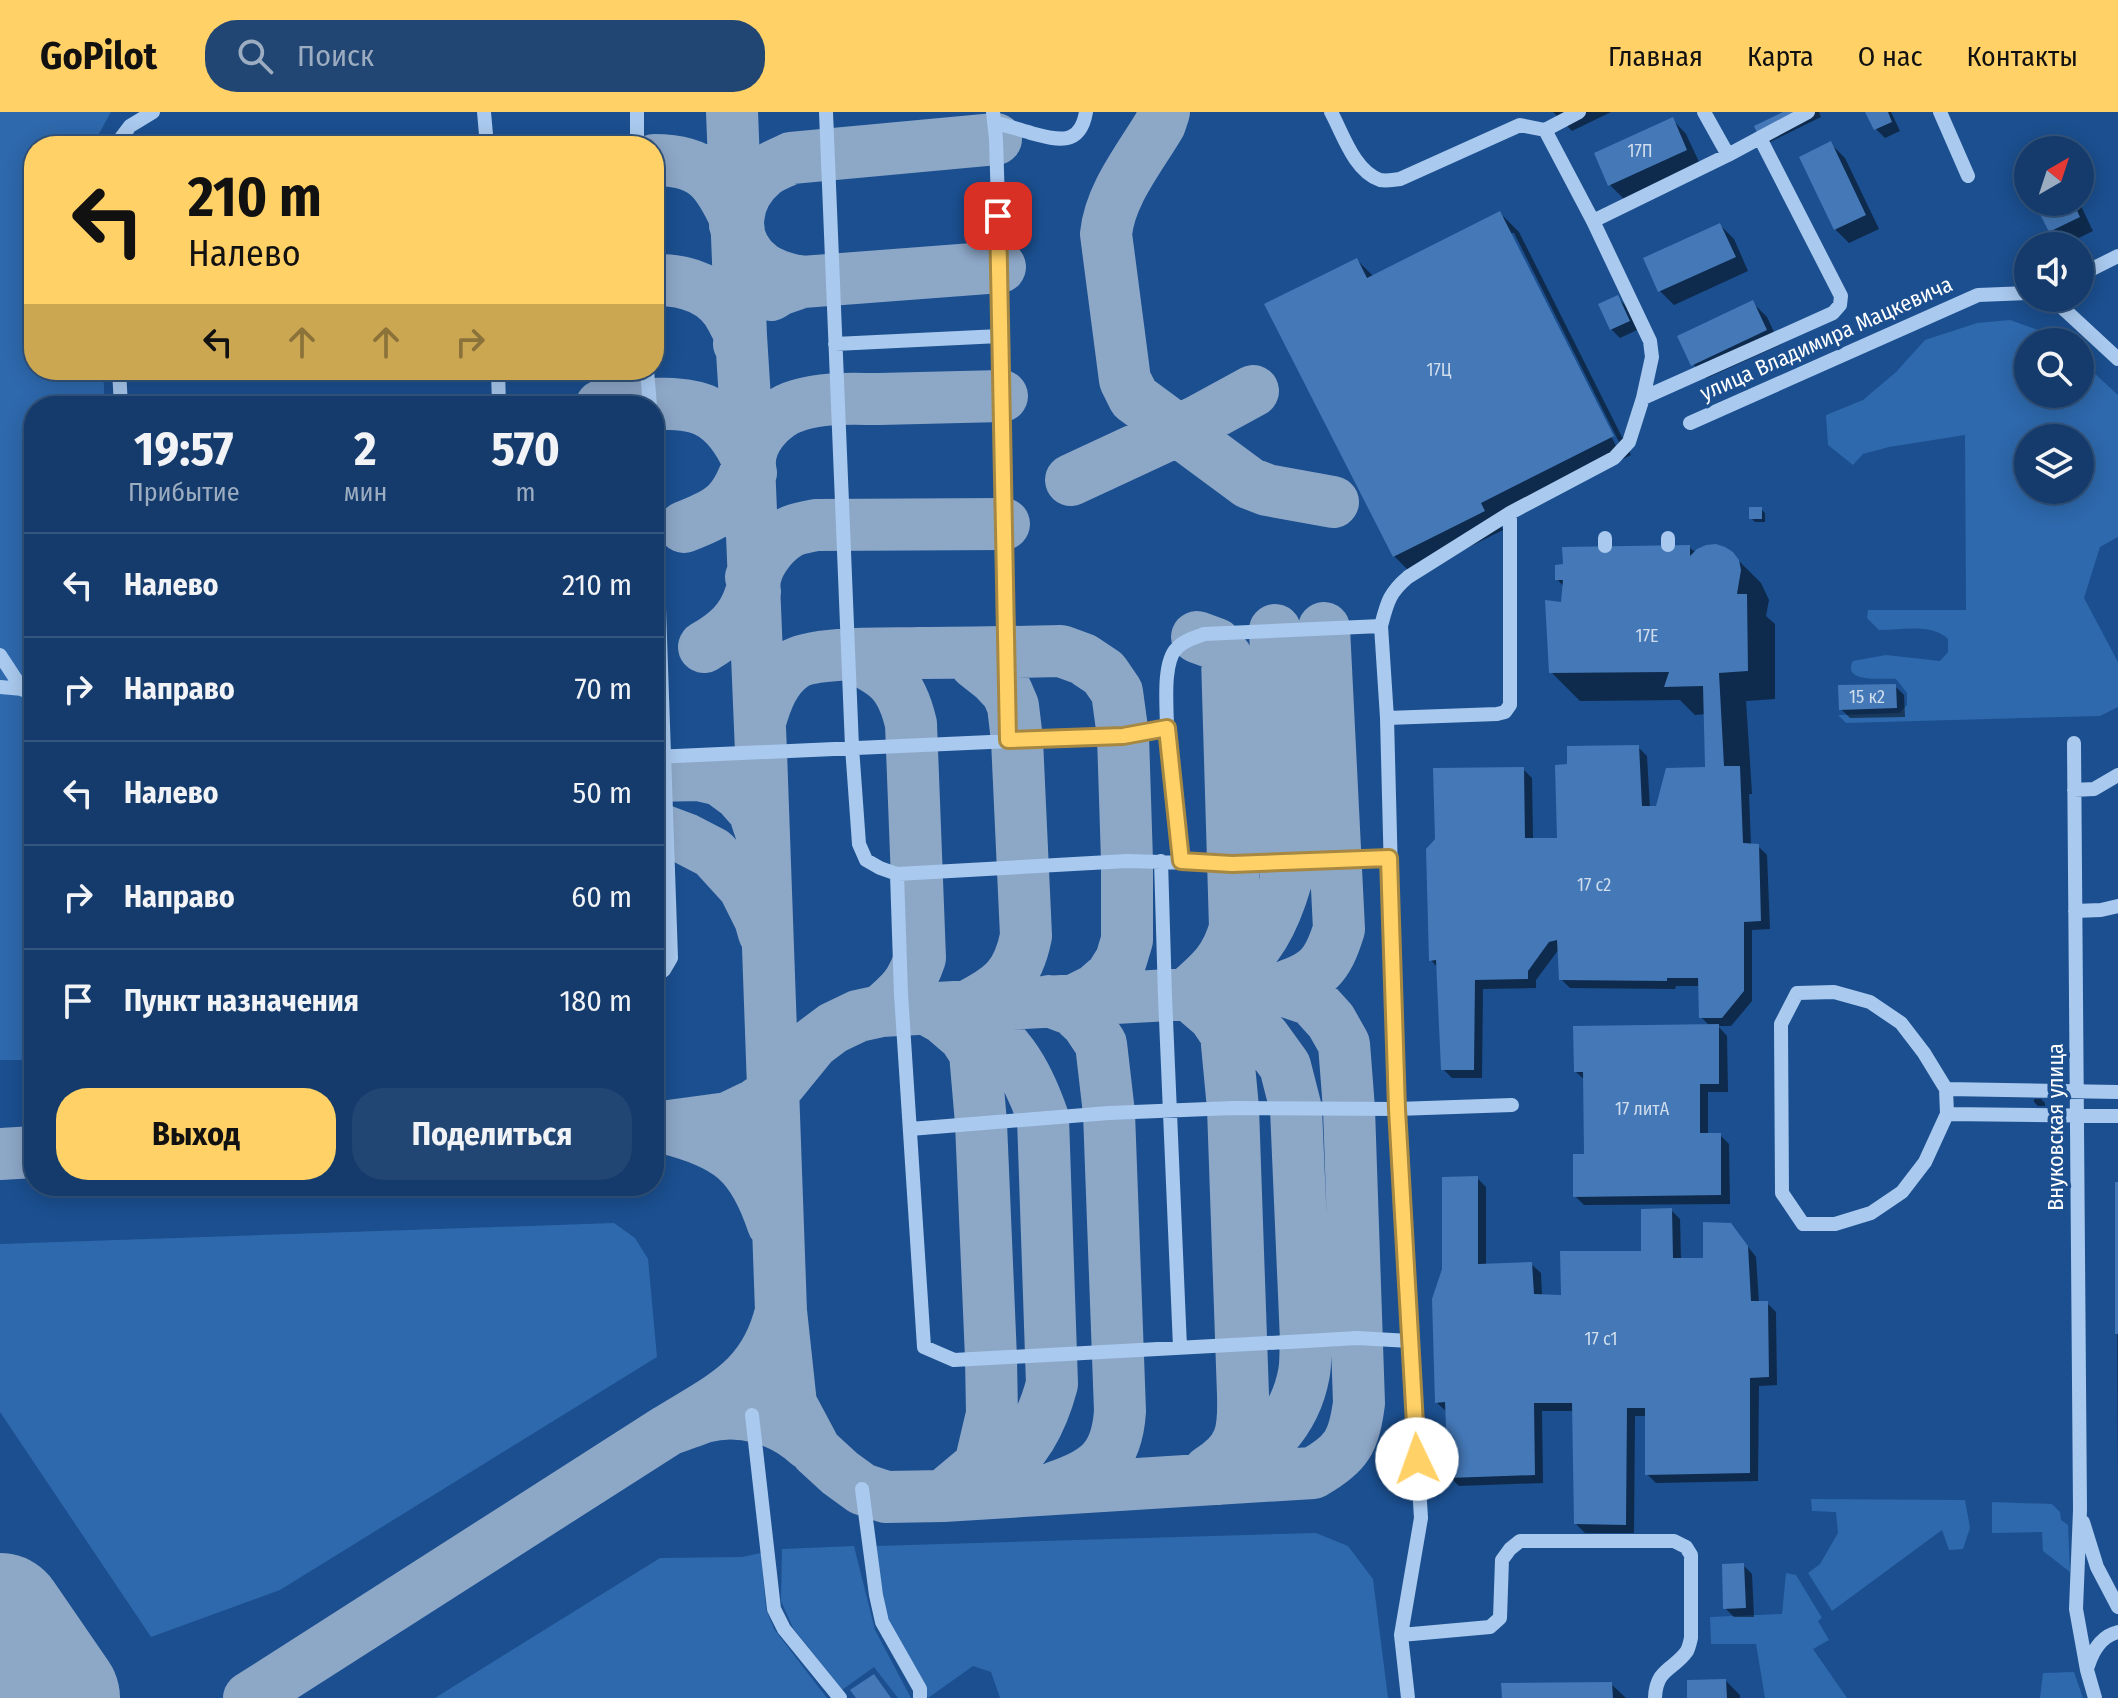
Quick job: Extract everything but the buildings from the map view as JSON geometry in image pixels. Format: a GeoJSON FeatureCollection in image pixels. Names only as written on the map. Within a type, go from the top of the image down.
{"type":"FeatureCollection","features":[{"type":"Feature","properties":{"kind":"street"},"geometry":{"type":"LineString","coordinates":[[122,136],[130,126],[153,112]]}},
{"type":"Feature","properties":{"kind":"street"},"geometry":{"type":"LineString","coordinates":[[484,112],[486,136]]}},
{"type":"Feature","properties":{"kind":"street"},"geometry":{"type":"LineString","coordinates":[[637,112],[637,136]]}},
{"type":"Feature","properties":{"kind":"street"},"geometry":{"type":"LineString","coordinates":[[826,112],[852,747],[859,844],[866,860],[897,874],[1127,861],[1232,864],[1389,858]]}},
{"type":"Feature","properties":{"kind":"street"},"geometry":{"type":"LineString","coordinates":[[1008,740],[994,117],[1058,141],[1074,135],[1084,124],[1086,112]]}},
{"type":"Feature","properties":{"kind":"street"},"geometry":{"type":"LineString","coordinates":[[1331,112],[1354,157],[1366,172],[1382,181],[1400,179],[1516,119],[1545,130],[1593,221],[1650,341],[1652,357],[1629,442],[1614,458],[1510,513],[1408,577],[1394,588],[1387,601],[1381,626],[1387,718],[1397,1109],[1421,1518],[1401,1635],[1408,1698]]}},
{"type":"Feature","properties":{"kind":"street"},"geometry":{"type":"LineString","coordinates":[[1545,130],[1579,112]]}},
{"type":"Feature","properties":{"kind":"street"},"geometry":{"type":"LineString","coordinates":[[1704,112],[1728,155]]}},
{"type":"Feature","properties":{"kind":"street"},"geometry":{"type":"LineString","coordinates":[[1593,221],[1808,112]]}},
{"type":"Feature","properties":{"kind":"street"},"geometry":{"type":"LineString","coordinates":[[1940,112],[1968,176]]}},
{"type":"Feature","properties":{"kind":"street"},"geometry":{"type":"LineString","coordinates":[[1643,398],[1833,313],[1840,305],[1841,296],[1760,138]]}},
{"type":"Feature","properties":{"kind":"street"},"geometry":{"type":"LineString","coordinates":[[2094,268],[2118,256]]}},
{"type":"Feature","properties":{"kind":"street","name":"улица Владимира Мацкевича"},"geometry":{"type":"LineString","coordinates":[[1690,423],[1978,295],[2014,294]]}},
{"type":"Feature","properties":{"kind":"street"},"geometry":{"type":"LineString","coordinates":[[2067,312],[2118,359]]}},
{"type":"Feature","properties":{"kind":"street"},"geometry":{"type":"LineString","coordinates":[[835,344],[1000,336]]}},
{"type":"Feature","properties":{"kind":"street"},"geometry":{"type":"LineString","coordinates":[[1387,718],[1497,714],[1505,712],[1510,705],[1510,513]]}},
{"type":"Feature","properties":{"kind":"street"},"geometry":{"type":"LineString","coordinates":[[1181,861],[1167,728],[1168,664],[1174,650],[1204,634],[1381,626]]}},
{"type":"Feature","properties":{"kind":"street"},"geometry":{"type":"LineString","coordinates":[[0,655],[24,684]]}},
{"type":"Feature","properties":{"kind":"street"},"geometry":{"type":"LineString","coordinates":[[0,687],[24,689]]}},
{"type":"Feature","properties":{"kind":"street"},"geometry":{"type":"LineString","coordinates":[[664,757],[1123,736],[1167,728]]}},
{"type":"Feature","properties":{"kind":"street","name":"Внуковская улица"},"geometry":{"type":"LineString","coordinates":[[2074,743],[2080,1510],[2076,1609],[2095,1698]]}},
{"type":"Feature","properties":{"kind":"street"},"geometry":{"type":"LineString","coordinates":[[2074,790],[2094,789],[2118,775]]}},
{"type":"Feature","properties":{"kind":"street"},"geometry":{"type":"LineString","coordinates":[[664,850],[671,958],[664,970]]}},
{"type":"Feature","properties":{"kind":"street"},"geometry":{"type":"LineString","coordinates":[[1161,861],[1180,1347]]}},
{"type":"Feature","properties":{"kind":"street"},"geometry":{"type":"LineString","coordinates":[[897,874],[901,994],[924,1347],[954,1360],[1357,1338],[1410,1341]]}},
{"type":"Feature","properties":{"kind":"street"},"geometry":{"type":"LineString","coordinates":[[2075,911],[2118,906]]}},
{"type":"Feature","properties":{"kind":"street"},"geometry":{"type":"LineString","coordinates":[[1834,992],[1870,1002],[1901,1023],[1946,1089],[1947,1114],[1925,1162],[1902,1192],[1871,1213],[1835,1224],[1803,1224],[1782,1193],[1781,1024],[1797,993],[1834,992]]}},
{"type":"Feature","properties":{"kind":"street"},"geometry":{"type":"LineString","coordinates":[[1946,1089],[2118,1092]]}},
{"type":"Feature","properties":{"kind":"street"},"geometry":{"type":"LineString","coordinates":[[910,1129],[1109,1113],[1233,1108],[1397,1109],[1512,1105]]}},
{"type":"Feature","properties":{"kind":"street"},"geometry":{"type":"LineString","coordinates":[[1947,1114],[2118,1116]]}},
{"type":"Feature","properties":{"kind":"street"},"geometry":{"type":"LineString","coordinates":[[752,1415],[774,1609],[784,1629],[840,1698]]}},
{"type":"Feature","properties":{"kind":"street"},"geometry":{"type":"LineString","coordinates":[[862,1489],[882,1622],[920,1689],[920,1698]]}},
{"type":"Feature","properties":{"kind":"street","name":"Внуковская улица"},"geometry":{"type":"LineString","coordinates":[[2080,1510],[2097,1567],[2118,1607]]}},
{"type":"Feature","properties":{"kind":"street"},"geometry":{"type":"LineString","coordinates":[[1401,1635],[1495,1624],[1500,1618],[1502,1560],[1520,1541],[1674,1541],[1686,1547],[1691,1555],[1691,1638],[1687,1651],[1661,1675],[1655,1698]]}},
{"type":"Feature","properties":{"kind":"street"},"geometry":{"type":"LineString","coordinates":[[2087,1670],[2091,1656],[2104,1637],[2118,1632]]}},
{"type":"Feature","properties":{"kind":"shaded area"},"geometry":{"type":"Polygon","coordinates":[[[0,112],[111,112],[98,136],[24,136],[24,380],[104,380],[104,396],[24,396],[24,1060],[0,1060],[0,112]]]}},
{"type":"Feature","properties":{"kind":"shaded area"},"geometry":{"type":"Polygon","coordinates":[[[2010,320],[2033,328],[2014,328],[2014,408],[2094,408],[2094,373],[2118,395],[2118,537],[2100,547],[2084,598],[2118,662],[2118,707],[2100,716],[1846,723],[1838,715],[1899,713],[1907,705],[1907,693],[1896,679],[1858,676],[1851,668],[1853,661],[1886,655],[1940,661],[1948,652],[1948,639],[1941,634],[1916,628],[1879,630],[1867,618],[1868,610],[1966,610],[1965,435],[1889,447],[1863,454],[1853,465],[1828,445],[1826,415],[1863,400],[1896,372],[1925,340],[1977,323],[2010,320]]]}},
{"type":"Feature","properties":{"kind":"shaded area"},"geometry":{"type":"Polygon","coordinates":[[[614,1223],[635,1238],[648,1259],[657,1357],[280,1590],[151,1637],[0,1412],[0,1244],[614,1223]]]}},
{"type":"Feature","properties":{"kind":"shaded area"},"geometry":{"type":"Polygon","coordinates":[[[1811,1499],[1965,1500],[1970,1528],[1963,1549],[1949,1550],[1942,1530],[1832,1611],[1808,1573],[1820,1564],[1838,1533],[1836,1512],[1812,1511],[1811,1499]]]}},
{"type":"Feature","properties":{"kind":"shaded area"},"geometry":{"type":"Polygon","coordinates":[[[1992,1502],[2052,1504],[2060,1512],[2061,1520],[2068,1525],[2070,1572],[2043,1551],[2042,1532],[1992,1533],[1992,1502]]]}},
{"type":"Feature","properties":{"kind":"shaded area"},"geometry":{"type":"Polygon","coordinates":[[[1316,1533],[1348,1546],[1373,1579],[1388,1698],[1000,1698],[991,1672],[973,1666],[928,1698],[888,1624],[875,1546],[1316,1533]]]}},
{"type":"Feature","properties":{"kind":"shaded area"},"geometry":{"type":"Polygon","coordinates":[[[854,1546],[875,1630],[911,1698],[898,1698],[874,1667],[842,1690],[793,1628],[781,1601],[782,1549],[854,1546]]]}},
{"type":"Feature","properties":{"kind":"shaded area"},"geometry":{"type":"Polygon","coordinates":[[[761,1553],[766,1609],[774,1629],[827,1698],[435,1698],[660,1558],[742,1557],[761,1553]]]}},
{"type":"Feature","properties":{"kind":"shaded area"},"geometry":{"type":"Polygon","coordinates":[[[1786,1573],[1796,1575],[1822,1618],[1818,1621],[1829,1640],[1813,1649],[1847,1698],[1765,1698],[1756,1644],[1711,1644],[1710,1617],[1782,1614],[1786,1573]]]}},
{"type":"Feature","properties":{"kind":"shaded area"},"geometry":{"type":"Polygon","coordinates":[[[2074,1672],[2083,1698],[2040,1698],[2043,1673],[2074,1672]]]}},
{"type":"Feature","properties":{"kind":"taxiway"},"geometry":{"type":"LineString","coordinates":[[732,112],[773,1092]]}},
{"type":"Feature","properties":{"kind":"taxiway"},"geometry":{"type":"LineString","coordinates":[[1164,112],[1113,205],[1106,234],[1125,380],[1134,398],[1249,483],[1267,490],[1333,502]]}},
{"type":"Feature","properties":{"kind":"taxiway"},"geometry":{"type":"LineString","coordinates":[[802,282],[764,269],[749,256],[742,244],[738,219],[741,206],[753,183],[766,171],[791,158],[996,139]]}},
{"type":"Feature","properties":{"kind":"taxiway"},"geometry":{"type":"LineString","coordinates":[[664,161],[685,163],[706,174],[722,193],[736,220],[735,225]]}},
{"type":"Feature","properties":{"kind":"taxiway"},"geometry":{"type":"LineString","coordinates":[[771,295],[802,282],[1000,267]]}},
{"type":"Feature","properties":{"kind":"taxiway"},"geometry":{"type":"LineString","coordinates":[[664,280],[700,288],[719,301],[738,332],[739,344]]}},
{"type":"Feature","properties":{"kind":"taxiway"},"geometry":{"type":"LineString","coordinates":[[1071,480],[1198,421],[1253,391]]}},
{"type":"Feature","properties":{"kind":"taxiway"},"geometry":{"type":"LineString","coordinates":[[751,473],[752,451],[762,431],[779,415],[799,405],[839,399],[1002,396]]}},
{"type":"Feature","properties":{"kind":"taxiway"},"geometry":{"type":"LineString","coordinates":[[664,404],[696,407],[720,420],[737,440],[749,463],[726,505],[684,527]]}},
{"type":"Feature","properties":{"kind":"taxiway"},"geometry":{"type":"LineString","coordinates":[[755,592],[756,574],[764,558],[783,537],[800,529],[816,525],[1004,524]]}},
{"type":"Feature","properties":{"kind":"taxiway"},"geometry":{"type":"LineString","coordinates":[[704,647],[726,632],[743,613],[752,589],[751,577]]}},
{"type":"Feature","properties":{"kind":"taxiway"},"geometry":{"type":"LineString","coordinates":[[1279,989],[1303,980],[1319,969],[1330,953],[1339,929],[1324,628]]}},
{"type":"Feature","properties":{"kind":"taxiway"},"geometry":{"type":"LineString","coordinates":[[1197,637],[1216,644],[1227,658],[1235,928],[1217,965],[1188,993],[1223,976],[1246,958],[1264,935],[1286,881],[1275,630]]}},
{"type":"Feature","properties":{"kind":"taxiway"},"geometry":{"type":"LineString","coordinates":[[760,722],[768,698],[786,670],[818,657],[1061,651],[1083,659],[1104,673],[1117,692],[1123,736],[1127,940],[1121,960],[1111,976],[1095,990],[1075,1000]]}},
{"type":"Feature","properties":{"kind":"taxiway"},"geometry":{"type":"LineString","coordinates":[[848,654],[890,680],[902,698],[911,724],[920,958],[905,988],[881,1011]]}},
{"type":"Feature","properties":{"kind":"taxiway"},"geometry":{"type":"LineString","coordinates":[[968,1006],[991,993],[1007,979],[1023,950],[1026,936],[1013,706],[1007,692],[975,663]]}},
{"type":"Feature","properties":{"kind":"taxiway"},"geometry":{"type":"LineString","coordinates":[[664,776],[698,775],[720,780],[739,794],[754,811],[764,841]]}},
{"type":"Feature","properties":{"kind":"taxiway"},"geometry":{"type":"LineString","coordinates":[[664,831],[713,853],[744,887],[764,933]]}},
{"type":"Feature","properties":{"kind":"taxiway"},"geometry":{"type":"LineString","coordinates":[[1279,989],[1312,1000],[1331,1021],[1344,1044],[1359,1403],[1347,1445],[1334,1459],[1313,1473],[943,1496],[886,1497],[862,1489],[816,1451],[791,1404],[781,1311],[773,1092],[813,1043],[833,1028],[858,1016],[881,1011],[1279,989]]}},
{"type":"Feature","properties":{"kind":"taxiway"},"geometry":{"type":"LineString","coordinates":[[1205,992],[1241,1015],[1264,1037],[1285,1066],[1296,1109],[1306,1341],[1305,1369],[1293,1407],[1284,1422],[1262,1447],[1218,1479]]}},
{"type":"Feature","properties":{"kind":"taxiway"},"geometry":{"type":"LineString","coordinates":[[1192,997],[1214,1016],[1226,1034],[1233,1108],[1243,1419],[1235,1448],[1209,1471]]}},
{"type":"Feature","properties":{"kind":"taxiway"},"geometry":{"type":"LineString","coordinates":[[1049,1001],[1073,1010],[1087,1023],[1101,1044],[1109,1113],[1120,1411],[1115,1441],[1103,1461],[1083,1476],[1056,1487]]}},
{"type":"Feature","properties":{"kind":"taxiway"},"geometry":{"type":"LineString","coordinates":[[927,1009],[954,1013],[975,1021],[1002,1042],[1022,1070],[1043,1118],[1052,1384],[1038,1422],[1025,1445],[1007,1465],[990,1477],[943,1496],[980,1465],[992,1414],[991,1358],[975,1053],[964,1036],[927,1009]]}},
{"type":"Feature","properties":{"kind":"taxiway"},"geometry":{"type":"LineString","coordinates":[[664,1127],[728,1118],[773,1092]]}},
{"type":"Feature","properties":{"kind":"taxiway"},"geometry":{"type":"LineString","coordinates":[[666,1128],[706,1141],[735,1159],[747,1170],[756,1185],[773,1224]]}},
{"type":"Feature","properties":{"kind":"taxiway"},"geometry":{"type":"LineString","coordinates":[[0,1154],[24,1153]]}},
{"type":"Feature","properties":{"kind":"taxiway"},"geometry":{"type":"LineString","coordinates":[[781,1311],[774,1334],[753,1370],[724,1395],[668,1430],[704,1417],[732,1413],[773,1422],[808,1444]]}},
{"type":"Feature","properties":{"kind":"taxiway"},"geometry":{"type":"LineString","coordinates":[[249,1698],[668,1430]]}},
{"type":"Feature","properties":{"kind":"taxiway"},"geometry":{"type":"LineString","coordinates":[[50,1691],[61,1698]]}},
{"type":"Feature","properties":{"kind":"runway"},"geometry":{"type":"LineString","coordinates":[[0,1618],[55,1698]]}},
{"type":"Feature","properties":{"kind":"route"},"geometry":{"type":"LineString","coordinates":[[998,216],[1008,740],[1123,736],[1167,728],[1181,861],[1232,864],[1389,858],[1397,1109],[1417,1459]]}}]}
